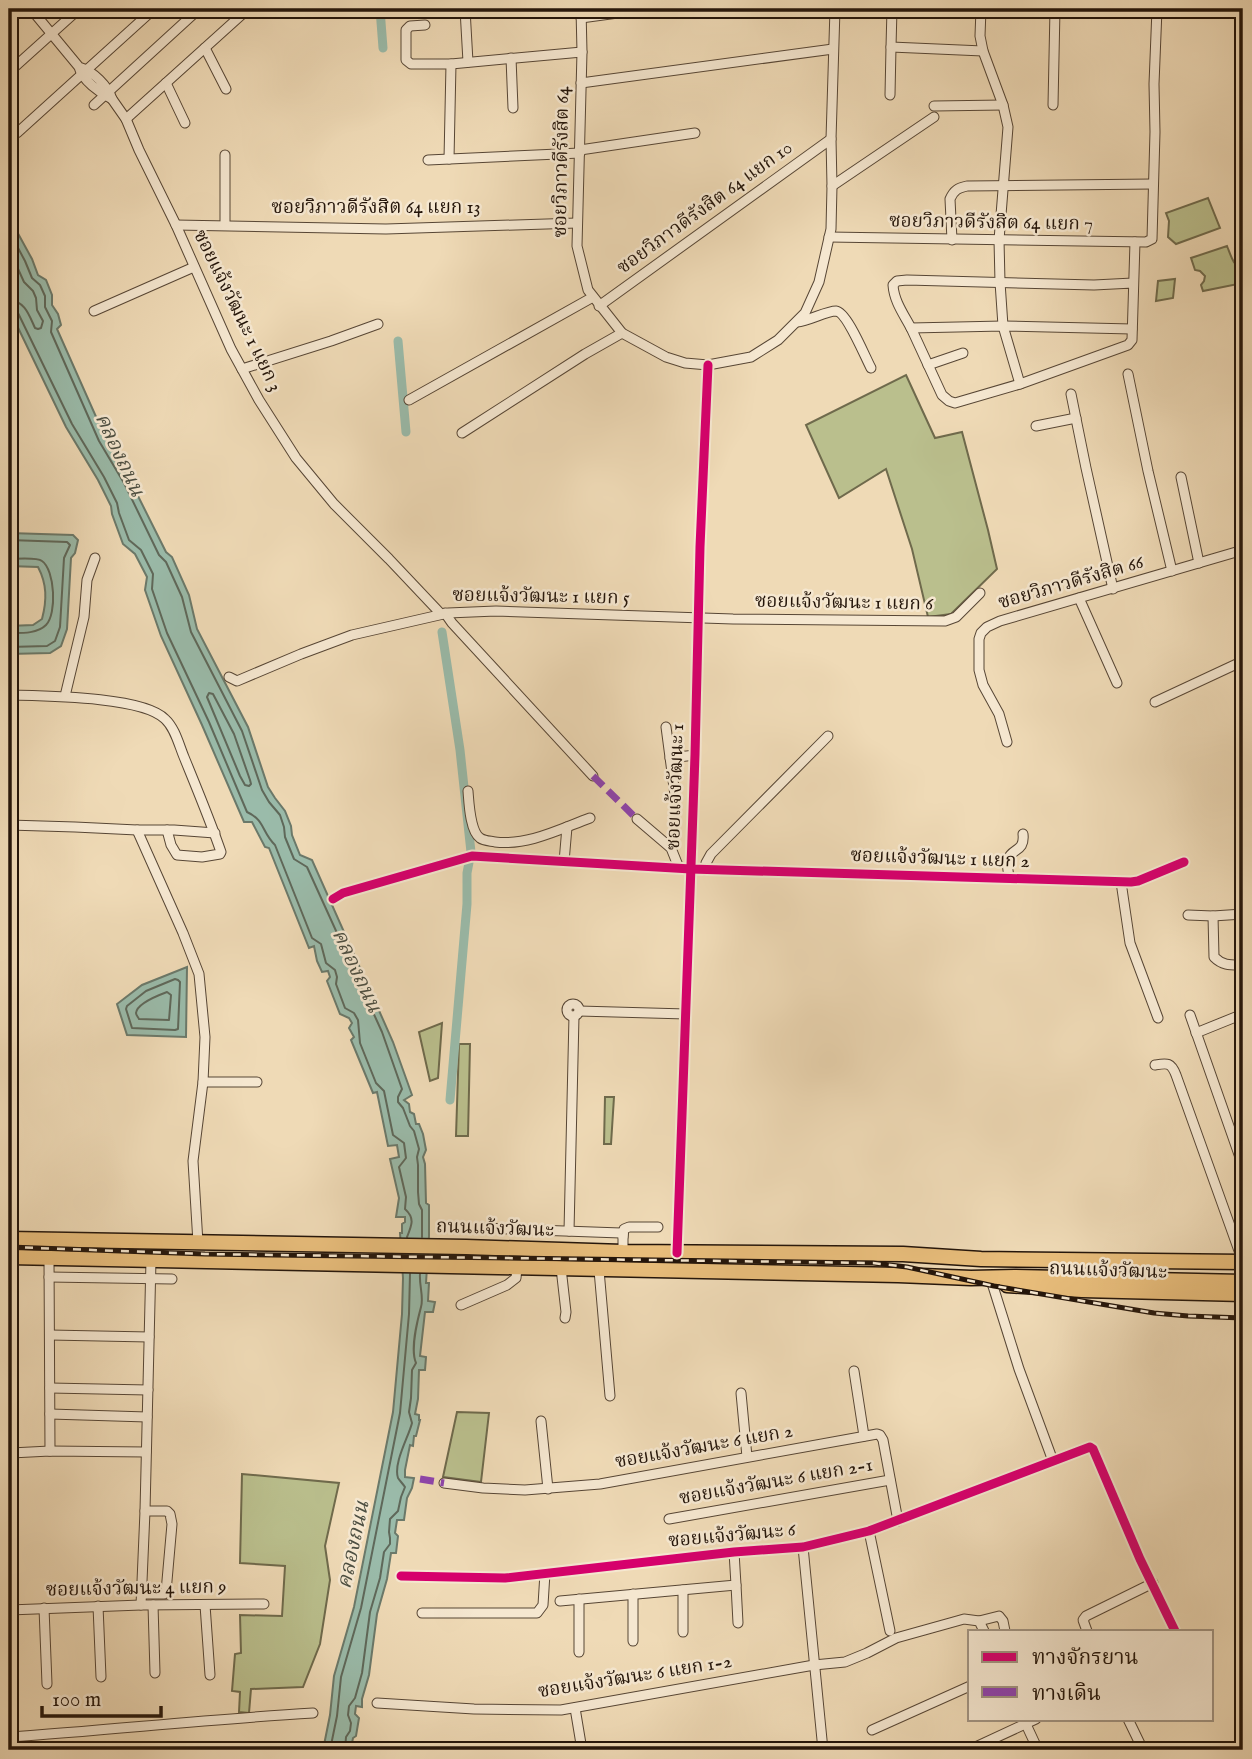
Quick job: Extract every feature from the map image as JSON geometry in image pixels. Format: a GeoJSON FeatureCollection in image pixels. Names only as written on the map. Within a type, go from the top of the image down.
{"type":"FeatureCollection","features":[{"type":"Feature","properties":{"kind":"main road","name":"ถนนแจ้งวัฒนะ"},"geometry":{"type":"LineString","coordinates":[[9,1239],[466,1247],[623,1245],[677,1253],[903,1254],[981,1259],[1243,1262]]}},
{"type":"Feature","properties":{"kind":"main road","name":"ถนนแจ้งวัฒนะ"},"geometry":{"type":"LineString","coordinates":[[9,1257],[898,1275],[971,1279],[1078,1274],[1243,1272]]}},
{"type":"Feature","properties":{"kind":"main road","name":"ถนนแจ้งวัฒนะ"},"geometry":{"type":"LineString","coordinates":[[981,1259],[1078,1274],[1243,1282]]}},
{"type":"Feature","properties":{"kind":"main road","name":"ถนนแจ้งวัฒนะ"},"geometry":{"type":"LineString","coordinates":[[971,1279],[1049,1288],[1243,1294]]}},
{"type":"Feature","properties":{"kind":"street","name":"ซอยแจ้งวัฒนะ 1 แยก 3"},"geometry":{"type":"LineString","coordinates":[[31,9],[82,70],[109,95],[126,119],[231,349],[296,458],[334,505],[452,623],[593,776]]}},
{"type":"Feature","properties":{"kind":"street"},"geometry":{"type":"LineString","coordinates":[[9,72],[79,9]]}},
{"type":"Feature","properties":{"kind":"street"},"geometry":{"type":"LineString","coordinates":[[17,133],[82,70],[154,9]]}},
{"type":"Feature","properties":{"kind":"street"},"geometry":{"type":"LineString","coordinates":[[94,105],[109,95],[199,9]]}},
{"type":"Feature","properties":{"kind":"street"},"geometry":{"type":"LineString","coordinates":[[126,119],[248,9]]}},
{"type":"Feature","properties":{"kind":"street"},"geometry":{"type":"LineString","coordinates":[[465,9],[468,62]]}},
{"type":"Feature","properties":{"kind":"street"},"geometry":{"type":"LineString","coordinates":[[581,13],[647,9]]}},
{"type":"Feature","properties":{"kind":"street","name":"ซอยวิภาวดีรังสิต 64"},"geometry":{"type":"LineString","coordinates":[[581,13],[577,246],[588,290],[622,333],[666,357],[685,363],[708,365],[751,356],[778,340],[805,313],[820,282],[829,237],[832,186],[835,9]]}},
{"type":"Feature","properties":{"kind":"street"},"geometry":{"type":"LineString","coordinates":[[890,95],[892,9]]}},
{"type":"Feature","properties":{"kind":"street"},"geometry":{"type":"LineString","coordinates":[[981,9],[980,36],[983,51],[1008,127],[999,240],[1000,282],[1003,326],[1020,384]]}},
{"type":"Feature","properties":{"kind":"street"},"geometry":{"type":"LineString","coordinates":[[1053,105],[1055,9]]}},
{"type":"Feature","properties":{"kind":"street"},"geometry":{"type":"LineString","coordinates":[[952,240],[950,199],[958,187],[1153,184],[1157,9]]}},
{"type":"Feature","properties":{"kind":"street"},"geometry":{"type":"LineString","coordinates":[[425,25],[407,27],[407,61],[411,64],[451,64],[582,52]]}},
{"type":"Feature","properties":{"kind":"street"},"geometry":{"type":"LineString","coordinates":[[891,47],[983,51]]}},
{"type":"Feature","properties":{"kind":"street"},"geometry":{"type":"LineString","coordinates":[[205,48],[226,89]]}},
{"type":"Feature","properties":{"kind":"street"},"geometry":{"type":"LineString","coordinates":[[581,83],[834,49]]}},
{"type":"Feature","properties":{"kind":"street"},"geometry":{"type":"LineString","coordinates":[[511,58],[513,108]]}},
{"type":"Feature","properties":{"kind":"street"},"geometry":{"type":"LineString","coordinates":[[449,159],[451,64]]}},
{"type":"Feature","properties":{"kind":"street"},"geometry":{"type":"LineString","coordinates":[[166,83],[185,123]]}},
{"type":"Feature","properties":{"kind":"street"},"geometry":{"type":"LineString","coordinates":[[934,106],[1003,106]]}},
{"type":"Feature","properties":{"kind":"street"},"geometry":{"type":"LineString","coordinates":[[832,186],[934,117]]}},
{"type":"Feature","properties":{"kind":"street"},"geometry":{"type":"LineString","coordinates":[[429,160],[580,151],[695,133]]}},
{"type":"Feature","properties":{"kind":"street","name":"ซอยวิภาวดีรังสิต 64 แยก 10"},"geometry":{"type":"LineString","coordinates":[[600,306],[831,139]]}},
{"type":"Feature","properties":{"kind":"street"},"geometry":{"type":"LineString","coordinates":[[225,155],[225,225]]}},
{"type":"Feature","properties":{"kind":"street","name":"ซอยวิภาวดีรังสิต 64 แยก 7"},"geometry":{"type":"LineString","coordinates":[[829,237],[1146,242],[1152,239],[1153,184]]}},
{"type":"Feature","properties":{"kind":"street","name":"ซอยวิภาวดีรังสิต 64 แยก 13"},"geometry":{"type":"LineString","coordinates":[[176,225],[391,229],[577,223]]}},
{"type":"Feature","properties":{"kind":"street"},"geometry":{"type":"LineString","coordinates":[[1133,283],[1094,285],[897,281],[893,285],[894,293],[942,395],[955,403],[1020,384],[1128,345],[1132,340],[1135,242]]}},
{"type":"Feature","properties":{"kind":"street"},"geometry":{"type":"LineString","coordinates":[[94,311],[194,267]]}},
{"type":"Feature","properties":{"kind":"street"},"geometry":{"type":"LineString","coordinates":[[409,400],[593,297]]}},
{"type":"Feature","properties":{"kind":"street"},"geometry":{"type":"LineString","coordinates":[[797,322],[832,312],[843,314],[871,368]]}},
{"type":"Feature","properties":{"kind":"street"},"geometry":{"type":"LineString","coordinates":[[242,369],[379,324]]}},
{"type":"Feature","properties":{"kind":"street"},"geometry":{"type":"LineString","coordinates":[[911,328],[1003,326],[1132,329]]}},
{"type":"Feature","properties":{"kind":"street"},"geometry":{"type":"LineString","coordinates":[[462,433],[622,333]]}},
{"type":"Feature","properties":{"kind":"street"},"geometry":{"type":"LineString","coordinates":[[928,365],[963,353]]}},
{"type":"Feature","properties":{"kind":"street","name":"ซอยแจ้งวัฒนะ 1"},"geometry":{"type":"LineString","coordinates":[[677,1253],[708,365]]}},
{"type":"Feature","properties":{"kind":"street"},"geometry":{"type":"LineString","coordinates":[[1128,374],[1172,571]]}},
{"type":"Feature","properties":{"kind":"street"},"geometry":{"type":"LineString","coordinates":[[1071,394],[1113,589]]}},
{"type":"Feature","properties":{"kind":"street"},"geometry":{"type":"LineString","coordinates":[[1036,426],[1076,418]]}},
{"type":"Feature","properties":{"kind":"street"},"geometry":{"type":"LineString","coordinates":[[1181,477],[1199,564]]}},
{"type":"Feature","properties":{"kind":"street","name":"ซอยวิภาวดีรังสิต 66"},"geometry":{"type":"LineString","coordinates":[[1007,742],[999,714],[983,685],[979,670],[979,639],[987,627],[1243,550]]}},
{"type":"Feature","properties":{"kind":"street"},"geometry":{"type":"LineString","coordinates":[[65,696],[84,617],[87,580],[95,558]]}},
{"type":"Feature","properties":{"kind":"street","name":"ซอยแจ้งวัฒนะ 1 แยก 6"},"geometry":{"type":"LineString","coordinates":[[698,618],[945,621],[956,617],[980,593]]}},
{"type":"Feature","properties":{"kind":"street"},"geometry":{"type":"LineString","coordinates":[[1079,598],[1117,682]]}},
{"type":"Feature","properties":{"kind":"street","name":"ซอยแจ้งวัฒนะ 1 แยก 5"},"geometry":{"type":"LineString","coordinates":[[229,677],[237,681],[352,635],[443,614],[496,611],[698,618]]}},
{"type":"Feature","properties":{"kind":"street"},"geometry":{"type":"LineString","coordinates":[[1155,702],[1243,661]]}},
{"type":"Feature","properties":{"kind":"street"},"geometry":{"type":"LineString","coordinates":[[9,695],[65,696],[132,705],[148,709],[165,719],[174,733],[221,852],[202,856],[177,855],[167,830]]}},
{"type":"Feature","properties":{"kind":"street"},"geometry":{"type":"LineString","coordinates":[[666,727],[676,795]]}},
{"type":"Feature","properties":{"kind":"street"},"geometry":{"type":"LineString","coordinates":[[705,870],[705,863],[711,854],[828,736]]}},
{"type":"Feature","properties":{"kind":"street"},"geometry":{"type":"LineString","coordinates":[[670,758],[695,755]]}},
{"type":"Feature","properties":{"kind":"street"},"geometry":{"type":"LineString","coordinates":[[468,791],[473,828],[479,838],[486,841],[506,843],[529,840],[590,818]]}},
{"type":"Feature","properties":{"kind":"street"},"geometry":{"type":"LineString","coordinates":[[637,819],[671,848],[678,868]]}},
{"type":"Feature","properties":{"kind":"street"},"geometry":{"type":"LineString","coordinates":[[9,825],[215,833]]}},
{"type":"Feature","properties":{"kind":"street"},"geometry":{"type":"LineString","coordinates":[[564,862],[567,827]]}},
{"type":"Feature","properties":{"kind":"street"},"geometry":{"type":"LineString","coordinates":[[137,831],[199,974],[205,1037],[203,1082],[193,1161],[198,1243]]}},
{"type":"Feature","properties":{"kind":"street"},"geometry":{"type":"LineString","coordinates":[[1009,878],[1009,857],[1021,846],[1023,834]]}},
{"type":"Feature","properties":{"kind":"street","name":"ซอยแจ้งวัฒนะ 1 แยก 2"},"geometry":{"type":"LineString","coordinates":[[333,899],[342,893],[472,856],[691,870],[1121,881],[1138,881],[1184,862]]}},
{"type":"Feature","properties":{"kind":"street"},"geometry":{"type":"LineString","coordinates":[[1121,881],[1130,943],[1158,1018]]}},
{"type":"Feature","properties":{"kind":"street"},"geometry":{"type":"LineString","coordinates":[[1188,915],[1243,914]]}},
{"type":"Feature","properties":{"kind":"street"},"geometry":{"type":"LineString","coordinates":[[1213,916],[1214,957],[1226,965],[1243,965]]}},
{"type":"Feature","properties":{"kind":"street"},"geometry":{"type":"LineString","coordinates":[[569,1231],[576,1013],[686,1014]]}},
{"type":"Feature","properties":{"kind":"street"},"geometry":{"type":"LineString","coordinates":[[1196,1034],[1243,1014]]}},
{"type":"Feature","properties":{"kind":"street"},"geometry":{"type":"LineString","coordinates":[[1190,1015],[1243,1166]]}},
{"type":"Feature","properties":{"kind":"street"},"geometry":{"type":"LineString","coordinates":[[1154,1065],[1168,1064],[1177,1074],[1243,1262]]}},
{"type":"Feature","properties":{"kind":"street"},"geometry":{"type":"LineString","coordinates":[[203,1082],[257,1082]]}},
{"type":"Feature","properties":{"kind":"street"},"geometry":{"type":"LineString","coordinates":[[623,1245],[624,1229],[658,1227]]}},
{"type":"Feature","properties":{"kind":"street"},"geometry":{"type":"LineString","coordinates":[[482,1228],[618,1232],[622,1233],[623,1245]]}},
{"type":"Feature","properties":{"kind":"street"},"geometry":{"type":"LineString","coordinates":[[49,1258],[50,1451]]}},
{"type":"Feature","properties":{"kind":"street"},"geometry":{"type":"LineString","coordinates":[[141,1605],[151,1261]]}},
{"type":"Feature","properties":{"kind":"street"},"geometry":{"type":"LineString","coordinates":[[461,1305],[507,1285],[516,1278],[517,1268]]}},
{"type":"Feature","properties":{"kind":"street"},"geometry":{"type":"LineString","coordinates":[[561,1268],[565,1318]]}},
{"type":"Feature","properties":{"kind":"street"},"geometry":{"type":"LineString","coordinates":[[599,1269],[610,1396]]}},
{"type":"Feature","properties":{"kind":"street"},"geometry":{"type":"LineString","coordinates":[[49,1276],[172,1279]]}},
{"type":"Feature","properties":{"kind":"street"},"geometry":{"type":"LineString","coordinates":[[992,1283],[1019,1369],[1053,1461]]}},
{"type":"Feature","properties":{"kind":"street"},"geometry":{"type":"LineString","coordinates":[[50,1335],[149,1337]]}},
{"type":"Feature","properties":{"kind":"street"},"geometry":{"type":"LineString","coordinates":[[855,1371],[864,1436],[877,1434],[882,1437],[898,1521]]}},
{"type":"Feature","properties":{"kind":"street"},"geometry":{"type":"LineString","coordinates":[[50,1388],[148,1390]]}},
{"type":"Feature","properties":{"kind":"street"},"geometry":{"type":"LineString","coordinates":[[741,1393],[747,1457]]}},
{"type":"Feature","properties":{"kind":"street"},"geometry":{"type":"LineString","coordinates":[[50,1414],[147,1417]]}},
{"type":"Feature","properties":{"kind":"street"},"geometry":{"type":"LineString","coordinates":[[541,1421],[548,1489]]}},
{"type":"Feature","properties":{"kind":"street","name":"ซอยแจ้งวัฒนะ 6 แยก 2"},"geometry":{"type":"LineString","coordinates":[[444,1483],[525,1490],[600,1484],[864,1436]]}},
{"type":"Feature","properties":{"kind":"street","name":"ซอยแจ้งวัฒนะ 6"},"geometry":{"type":"LineString","coordinates":[[401,1576],[505,1578],[734,1552],[803,1547],[898,1521],[1088,1447],[1093,1449],[1153,1583]]}},
{"type":"Feature","properties":{"kind":"street"},"geometry":{"type":"LineString","coordinates":[[11,1453],[146,1452]]}},
{"type":"Feature","properties":{"kind":"street","name":"ซอยแจ้งวัฒนะ 6 แยก 2-1"},"geometry":{"type":"LineString","coordinates":[[669,1519],[890,1480]]}},
{"type":"Feature","properties":{"kind":"street"},"geometry":{"type":"LineString","coordinates":[[142,1594],[166,1592],[172,1524],[167,1511],[145,1511]]}},
{"type":"Feature","properties":{"kind":"street"},"geometry":{"type":"LineString","coordinates":[[869,1531],[890,1631]]}},
{"type":"Feature","properties":{"kind":"street"},"geometry":{"type":"LineString","coordinates":[[803,1547],[823,1750]]}},
{"type":"Feature","properties":{"kind":"street"},"geometry":{"type":"LineString","coordinates":[[734,1552],[738,1623]]}},
{"type":"Feature","properties":{"kind":"street"},"geometry":{"type":"LineString","coordinates":[[422,1613],[537,1613],[543,1605],[545,1573]]}},
{"type":"Feature","properties":{"kind":"street"},"geometry":{"type":"LineString","coordinates":[[1087,1630],[1083,1620],[1086,1616],[1153,1583],[1175,1630]]}},
{"type":"Feature","properties":{"kind":"street"},"geometry":{"type":"LineString","coordinates":[[560,1601],[736,1585]]}},
{"type":"Feature","properties":{"kind":"street"},"geometry":{"type":"LineString","coordinates":[[683,1590],[683,1632]]}},
{"type":"Feature","properties":{"kind":"street"},"geometry":{"type":"LineString","coordinates":[[633,1594],[633,1641]]}},
{"type":"Feature","properties":{"kind":"street"},"geometry":{"type":"LineString","coordinates":[[579,1599],[579,1652]]}},
{"type":"Feature","properties":{"kind":"street","name":"ซอยแจ้งวัฒนะ 4 แยก 9"},"geometry":{"type":"LineString","coordinates":[[9,1610],[264,1604]]}},
{"type":"Feature","properties":{"kind":"street"},"geometry":{"type":"LineString","coordinates":[[153,1605],[155,1673]]}},
{"type":"Feature","properties":{"kind":"street"},"geometry":{"type":"LineString","coordinates":[[205,1605],[210,1675]]}},
{"type":"Feature","properties":{"kind":"street"},"geometry":{"type":"LineString","coordinates":[[98,1606],[101,1677]]}},
{"type":"Feature","properties":{"kind":"street"},"geometry":{"type":"LineString","coordinates":[[44,1608],[47,1684]]}},
{"type":"Feature","properties":{"kind":"street"},"geometry":{"type":"LineString","coordinates":[[984,1630],[979,1621],[999,1616],[1005,1630]]}},
{"type":"Feature","properties":{"kind":"street","name":"ซอยแจ้งวัฒนะ 6 แยก 1-2"},"geometry":{"type":"LineString","coordinates":[[377,1703],[544,1711],[575,1708],[814,1665],[845,1662],[896,1638],[964,1619],[979,1621]]}},
{"type":"Feature","properties":{"kind":"street"},"geometry":{"type":"LineString","coordinates":[[872,1730],[968,1687]]}},
{"type":"Feature","properties":{"kind":"street"},"geometry":{"type":"LineString","coordinates":[[575,1708],[582,1750]]}},
{"type":"Feature","properties":{"kind":"street"},"geometry":{"type":"LineString","coordinates":[[9,1737],[313,1713]]}},
{"type":"Feature","properties":{"kind":"street"},"geometry":{"type":"LineString","coordinates":[[1128,1720],[1143,1750]]}},
{"type":"Feature","properties":{"kind":"street"},"geometry":{"type":"LineString","coordinates":[[969,1750],[1025,1721],[1038,1750]]}},
{"type":"Feature","properties":{"kind":"green space"},"geometry":{"type":"Polygon","coordinates":[[[1208,198],[1220,228],[1176,244],[1168,237],[1169,221],[1166,213],[1208,198]]]}},
{"type":"Feature","properties":{"kind":"green space"},"geometry":{"type":"Polygon","coordinates":[[[1227,246],[1231,257],[1243,271],[1243,283],[1203,291],[1201,285],[1205,276],[1195,270],[1191,258],[1227,246]]]}},
{"type":"Feature","properties":{"kind":"green space"},"geometry":{"type":"Polygon","coordinates":[[[1175,279],[1173,298],[1156,301],[1158,281],[1175,279]]]}},
{"type":"Feature","properties":{"kind":"green space"},"geometry":{"type":"Polygon","coordinates":[[[906,375],[935,438],[962,432],[997,569],[951,614],[928,617],[912,549],[886,469],[839,498],[806,425],[906,375]]]}},
{"type":"Feature","properties":{"kind":"green space"},"geometry":{"type":"Polygon","coordinates":[[[442,1023],[438,1078],[430,1081],[419,1032],[442,1023]]]}},
{"type":"Feature","properties":{"kind":"green space"},"geometry":{"type":"Polygon","coordinates":[[[459,1044],[470,1044],[468,1136],[456,1136],[459,1044]]]}},
{"type":"Feature","properties":{"kind":"green space"},"geometry":{"type":"Polygon","coordinates":[[[605,1097],[614,1097],[611,1144],[604,1144],[605,1097]]]}},
{"type":"Feature","properties":{"kind":"green space"},"geometry":{"type":"Polygon","coordinates":[[[457,1412],[489,1413],[481,1482],[443,1477],[457,1412]]]}},
{"type":"Feature","properties":{"kind":"green space"},"geometry":{"type":"Polygon","coordinates":[[[242,1474],[339,1483],[325,1546],[330,1580],[320,1644],[303,1687],[251,1689],[249,1713],[239,1712],[240,1692],[232,1691],[235,1654],[241,1653],[240,1615],[282,1616],[285,1566],[240,1563],[242,1474]]]}},
{"type":"Feature","properties":{"kind":"water","name":"คลองถนน"},"geometry":{"type":"Polygon","coordinates":[[[9,217],[38,275],[46,280],[52,295],[52,305],[61,325],[57,329],[105,437],[166,552],[172,557],[189,595],[197,629],[248,727],[268,787],[285,811],[300,855],[312,860],[393,1042],[412,1095],[404,1100],[409,1104],[410,1112],[414,1114],[416,1124],[419,1124],[423,1134],[426,1150],[423,1157],[426,1203],[429,1205],[426,1283],[429,1283],[428,1301],[435,1302],[433,1312],[425,1312],[420,1356],[426,1357],[425,1370],[419,1370],[415,1414],[419,1415],[420,1420],[413,1446],[410,1445],[405,1470],[405,1477],[414,1478],[407,1498],[404,1520],[397,1520],[396,1553],[391,1553],[377,1614],[362,1707],[356,1706],[355,1714],[359,1718],[351,1748],[358,1750],[323,1750],[334,1676],[354,1607],[393,1412],[402,1314],[400,1233],[405,1222],[405,1217],[396,1217],[399,1198],[390,1159],[399,1157],[397,1145],[388,1146],[377,1092],[373,1093],[351,1040],[354,1037],[349,1028],[352,1023],[349,1018],[340,1014],[327,981],[330,977],[328,971],[322,972],[314,946],[309,948],[269,848],[265,847],[252,822],[244,822],[161,636],[145,590],[147,577],[135,554],[123,544],[111,506],[66,427],[9,309],[9,217]]]}},
{"type":"Feature","properties":{"kind":"water"},"geometry":{"type":"Polygon","coordinates":[[[9,533],[73,535],[78,540],[71,558],[67,629],[61,646],[50,653],[9,654],[9,626],[33,625],[42,619],[45,586],[38,567],[9,566],[9,533]]]}},
{"type":"Feature","properties":{"kind":"water"},"geometry":{"type":"Polygon","coordinates":[[[187,967],[186,1037],[127,1035],[117,1004],[142,985],[187,967]]]}},
{"type":"Feature","properties":{"kind":"waterway"},"geometry":{"type":"LineString","coordinates":[[380,9],[383,48]]}},
{"type":"Feature","properties":{"kind":"waterway"},"geometry":{"type":"LineString","coordinates":[[380,16],[403,9]]}},
{"type":"Feature","properties":{"kind":"waterway"},"geometry":{"type":"LineString","coordinates":[[398,341],[406,432]]}},
{"type":"Feature","properties":{"kind":"waterway"},"geometry":{"type":"LineString","coordinates":[[442,632],[460,750],[471,852],[467,873],[467,904],[450,1100]]}},
{"type":"Feature","properties":{"kind":"railway"},"geometry":{"type":"LineString","coordinates":[[9,1247],[205,1254],[873,1263],[1154,1313],[1243,1318]]}},
{"type":"Feature","properties":{"kind":"marked path"},"geometry":{"type":"LineString","coordinates":[[593,776],[637,819]]}},
{"type":"Feature","properties":{"kind":"marked path"},"geometry":{"type":"LineString","coordinates":[[420,1479],[444,1483]]}},
{"type":"Feature","properties":{"kind":"cycle path"},"geometry":{"type":"LineString","coordinates":[[677,1253],[708,365]]}},
{"type":"Feature","properties":{"kind":"cycle path"},"geometry":{"type":"LineString","coordinates":[[333,899],[343,893],[472,856],[691,869],[1131,882],[1184,862]]}},
{"type":"Feature","properties":{"kind":"cycle path"},"geometry":{"type":"LineString","coordinates":[[401,1576],[505,1578],[734,1552],[803,1547],[869,1531],[1090,1447],[1175,1630]]}}]}
